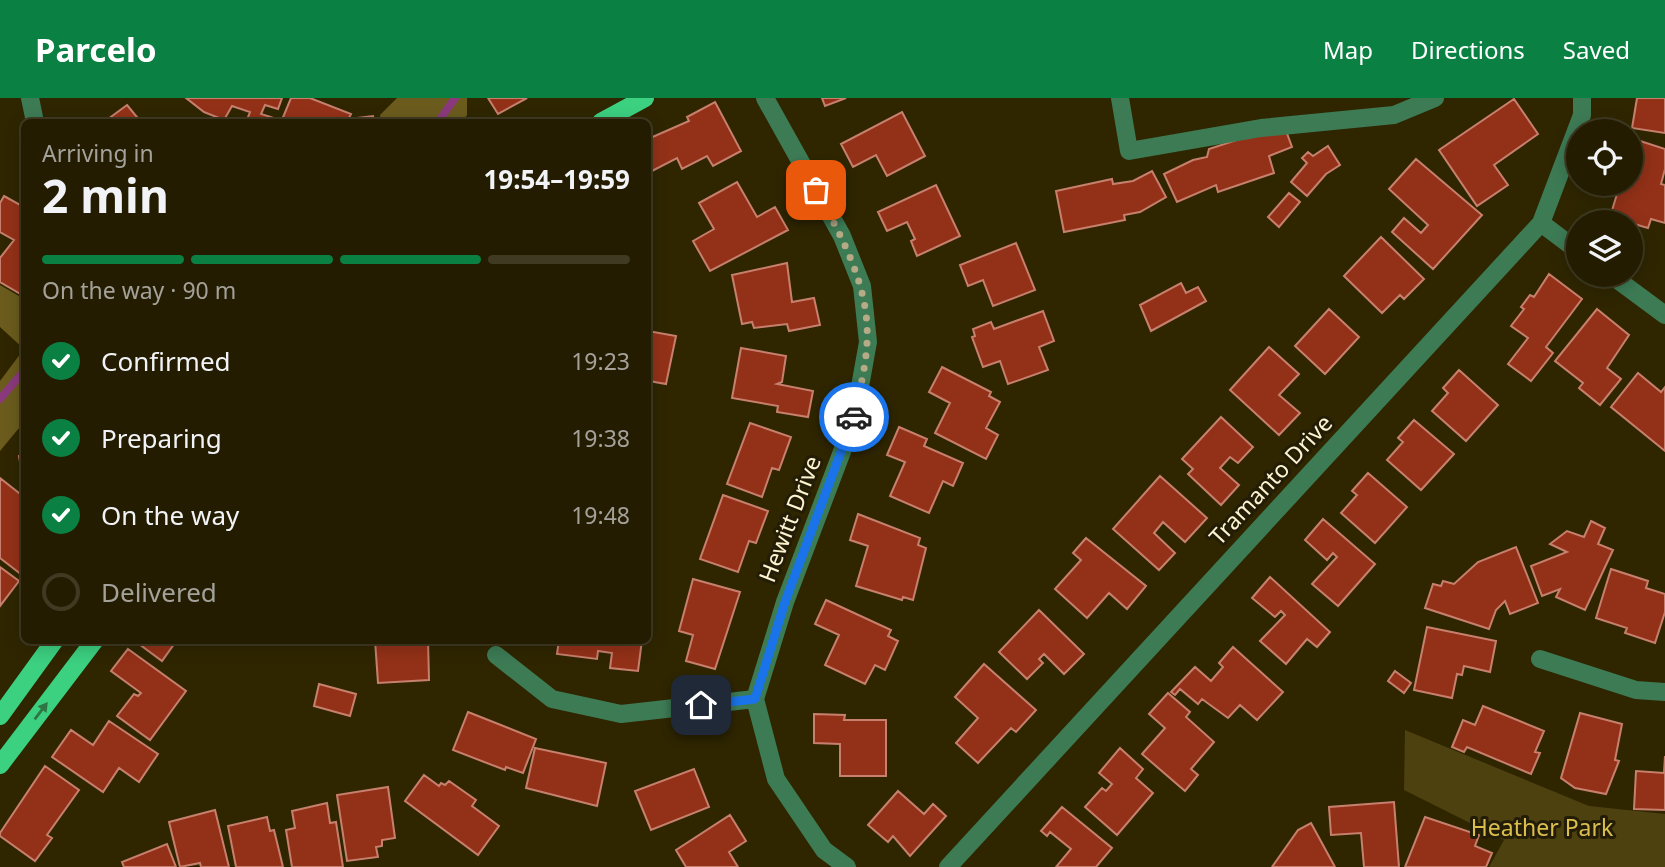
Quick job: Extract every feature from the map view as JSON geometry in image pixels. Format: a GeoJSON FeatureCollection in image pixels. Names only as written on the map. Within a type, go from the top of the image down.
{"type":"FeatureCollection","features":[{"type":"Feature","properties":{"kind":"main road"},"geometry":{"type":"LineString","coordinates":[[606,119],[645,98]]}},
{"type":"Feature","properties":{"kind":"main road"},"geometry":{"type":"LineString","coordinates":[[0,716],[52,644]]}},
{"type":"Feature","properties":{"kind":"main road"},"geometry":{"type":"LineString","coordinates":[[0,765],[92,644]]}},
{"type":"Feature","properties":{"kind":"street"},"geometry":{"type":"LineString","coordinates":[[30,98],[34,119]]}},
{"type":"Feature","properties":{"kind":"street","name":"Hewitt Drive"},"geometry":{"type":"LineString","coordinates":[[755,699],[785,602],[854,420],[867,342],[862,286],[842,236],[765,98]]}},
{"type":"Feature","properties":{"kind":"street"},"geometry":{"type":"LineString","coordinates":[[1120,98],[1129,151],[1261,128],[1394,115],[1435,98]]}},
{"type":"Feature","properties":{"kind":"street","name":"Tramanto Drive"},"geometry":{"type":"LineString","coordinates":[[948,867],[1541,223],[1582,115],[1581,98]]}},
{"type":"Feature","properties":{"kind":"street"},"geometry":{"type":"LineString","coordinates":[[1541,223],[1566,242]]}},
{"type":"Feature","properties":{"kind":"street"},"geometry":{"type":"LineString","coordinates":[[1627,287],[1665,315]]}},
{"type":"Feature","properties":{"kind":"street"},"geometry":{"type":"LineString","coordinates":[[496,655],[552,699],[621,714],[755,699],[776,779],[824,850],[847,867]]}},
{"type":"Feature","properties":{"kind":"street"},"geometry":{"type":"LineString","coordinates":[[1540,659],[1636,690],[1665,692]]}},
{"type":"Feature","properties":{"kind":"green space","name":"Heather Park"},"geometry":{"type":"Polygon","coordinates":[[[1405,730],[1589,806],[1665,814],[1665,867],[1489,867],[1504,840],[1404,790],[1405,730]]]}},
{"type":"Feature","properties":{"kind":"shaded area"},"geometry":{"type":"Polygon","coordinates":[[[397,98],[467,98],[467,115],[464,119],[381,119],[380,115],[397,98]]]}},
{"type":"Feature","properties":{"kind":"shaded area"},"geometry":{"type":"Polygon","coordinates":[[[0,285],[21,297],[21,346],[0,327],[0,285]]]}},
{"type":"Feature","properties":{"kind":"shaded area"},"geometry":{"type":"Polygon","coordinates":[[[21,353],[21,426],[0,451],[0,381],[21,353]]]}},
{"type":"Feature","properties":{"kind":"building"},"geometry":{"type":"Polygon","coordinates":[[[186,98],[282,98],[278,109],[265,105],[261,114],[274,119],[247,119],[250,112],[232,106],[225,119],[204,112],[186,98]]]}},
{"type":"Feature","properties":{"kind":"building"},"geometry":{"type":"Polygon","coordinates":[[[291,98],[310,98],[351,114],[348,119],[282,119],[291,98]]]}},
{"type":"Feature","properties":{"kind":"building"},"geometry":{"type":"Polygon","coordinates":[[[488,98],[527,98],[498,114],[488,98]]]}},
{"type":"Feature","properties":{"kind":"building"},"geometry":{"type":"Polygon","coordinates":[[[822,98],[846,98],[825,106],[822,98]]]}},
{"type":"Feature","properties":{"kind":"building"},"geometry":{"type":"Polygon","coordinates":[[[1637,98],[1665,98],[1665,133],[1643,130],[1643,119],[1634,119],[1637,98]]]}},
{"type":"Feature","properties":{"kind":"building"},"geometry":{"type":"Polygon","coordinates":[[[1514,99],[1538,134],[1494,165],[1508,185],[1477,206],[1439,150],[1514,99]]]}},
{"type":"Feature","properties":{"kind":"building"},"geometry":{"type":"Polygon","coordinates":[[[715,102],[741,151],[713,166],[707,156],[682,169],[677,158],[651,171],[651,138],[689,121],[687,117],[715,102]]]}},
{"type":"Feature","properties":{"kind":"building"},"geometry":{"type":"Polygon","coordinates":[[[127,105],[139,119],[108,119],[127,105]]]}},
{"type":"Feature","properties":{"kind":"building"},"geometry":{"type":"Polygon","coordinates":[[[902,112],[925,156],[887,176],[876,155],[853,167],[841,144],[902,112]]]}},
{"type":"Feature","properties":{"kind":"building"},"geometry":{"type":"Polygon","coordinates":[[[373,116],[374,119],[349,119],[373,116]]]}},
{"type":"Feature","properties":{"kind":"building"},"geometry":{"type":"Polygon","coordinates":[[[1285,128],[1292,147],[1269,156],[1274,173],[1218,192],[1216,185],[1177,202],[1164,174],[1193,160],[1207,157],[1209,149],[1261,132],[1285,128]]]}},
{"type":"Feature","properties":{"kind":"building"},"geometry":{"type":"Polygon","coordinates":[[[1643,142],[1665,149],[1665,169],[1661,184],[1665,185],[1665,223],[1651,219],[1648,228],[1643,227],[1643,210],[1612,210],[1616,196],[1643,196],[1643,142]]]}},
{"type":"Feature","properties":{"kind":"building"},"geometry":{"type":"Polygon","coordinates":[[[1328,146],[1340,165],[1326,174],[1307,196],[1291,182],[1307,163],[1302,158],[1308,152],[1313,156],[1328,146]]]}},
{"type":"Feature","properties":{"kind":"building"},"geometry":{"type":"Polygon","coordinates":[[[1416,159],[1482,215],[1433,269],[1392,232],[1404,218],[1421,233],[1428,225],[1389,189],[1416,159]]]}},
{"type":"Feature","properties":{"kind":"building"},"geometry":{"type":"Polygon","coordinates":[[[1152,171],[1166,197],[1140,212],[1124,215],[1125,220],[1064,232],[1056,191],[1112,179],[1113,184],[1133,181],[1152,171]]]}},
{"type":"Feature","properties":{"kind":"building"},"geometry":{"type":"Polygon","coordinates":[[[737,182],[757,217],[775,207],[788,230],[710,271],[693,241],[714,229],[699,203],[737,182]]]}},
{"type":"Feature","properties":{"kind":"building"},"geometry":{"type":"Polygon","coordinates":[[[936,185],[960,236],[917,256],[911,241],[915,239],[907,222],[887,231],[878,212],[936,185]]]}},
{"type":"Feature","properties":{"kind":"building"},"geometry":{"type":"Polygon","coordinates":[[[1289,193],[1300,202],[1279,227],[1268,217],[1289,193]]]}},
{"type":"Feature","properties":{"kind":"building"},"geometry":{"type":"Polygon","coordinates":[[[4,196],[21,205],[21,294],[0,282],[0,258],[14,240],[0,232],[0,203],[4,196]]]}},
{"type":"Feature","properties":{"kind":"building"},"geometry":{"type":"Polygon","coordinates":[[[1381,237],[1424,279],[1404,299],[1400,295],[1382,313],[1344,276],[1381,237]]]}},
{"type":"Feature","properties":{"kind":"building"},"geometry":{"type":"Polygon","coordinates":[[[1016,243],[1035,290],[993,306],[983,280],[968,286],[960,265],[1016,243]]]}},
{"type":"Feature","properties":{"kind":"building"},"geometry":{"type":"Polygon","coordinates":[[[787,263],[792,302],[814,298],[820,325],[789,331],[787,324],[754,328],[752,322],[742,324],[732,275],[787,263]]]}},
{"type":"Feature","properties":{"kind":"building"},"geometry":{"type":"Polygon","coordinates":[[[1549,274],[1582,299],[1546,347],[1553,353],[1531,381],[1508,364],[1528,338],[1511,326],[1524,309],[1521,307],[1530,295],[1534,297],[1549,274]]]}},
{"type":"Feature","properties":{"kind":"building"},"geometry":{"type":"Polygon","coordinates":[[[1181,283],[1186,293],[1198,287],[1206,301],[1151,331],[1140,305],[1181,283]]]}},
{"type":"Feature","properties":{"kind":"building"},"geometry":{"type":"Polygon","coordinates":[[[1329,309],[1359,337],[1325,374],[1295,346],[1329,309]]]}},
{"type":"Feature","properties":{"kind":"building"},"geometry":{"type":"Polygon","coordinates":[[[1597,309],[1629,335],[1607,368],[1621,379],[1600,405],[1579,388],[1583,383],[1555,361],[1597,309]]]}},
{"type":"Feature","properties":{"kind":"building"},"geometry":{"type":"Polygon","coordinates":[[[1043,311],[1054,341],[1039,347],[1048,370],[1008,384],[1000,361],[983,367],[972,337],[975,336],[973,329],[991,322],[994,329],[1043,311]]]}},
{"type":"Feature","properties":{"kind":"building"},"geometry":{"type":"Polygon","coordinates":[[[651,332],[676,336],[666,384],[651,381],[651,332]]]}},
{"type":"Feature","properties":{"kind":"building"},"geometry":{"type":"Polygon","coordinates":[[[1269,347],[1299,374],[1279,395],[1300,413],[1279,435],[1230,390],[1269,347]]]}},
{"type":"Feature","properties":{"kind":"building"},"geometry":{"type":"Polygon","coordinates":[[[741,348],[786,356],[782,382],[777,384],[813,391],[808,417],[777,412],[778,406],[732,398],[741,348]]]}},
{"type":"Feature","properties":{"kind":"building"},"geometry":{"type":"Polygon","coordinates":[[[942,367],[991,392],[989,396],[1000,402],[986,428],[998,435],[986,459],[935,433],[950,403],[929,392],[942,367]]]}},
{"type":"Feature","properties":{"kind":"building"},"geometry":{"type":"Polygon","coordinates":[[[1459,370],[1498,405],[1466,441],[1432,411],[1448,393],[1443,388],[1459,370]]]}},
{"type":"Feature","properties":{"kind":"building"},"geometry":{"type":"Polygon","coordinates":[[[1638,373],[1661,392],[1665,387],[1665,451],[1611,407],[1638,373]]]}},
{"type":"Feature","properties":{"kind":"building"},"geometry":{"type":"Polygon","coordinates":[[[1221,417],[1253,447],[1238,463],[1230,457],[1220,468],[1239,485],[1221,505],[1188,474],[1193,469],[1182,459],[1221,417]]]}},
{"type":"Feature","properties":{"kind":"building"},"geometry":{"type":"Polygon","coordinates":[[[1414,420],[1454,454],[1421,490],[1387,460],[1403,442],[1398,438],[1414,420]]]}},
{"type":"Feature","properties":{"kind":"building"},"geometry":{"type":"Polygon","coordinates":[[[750,423],[791,437],[779,470],[772,468],[762,497],[727,484],[750,423]]]}},
{"type":"Feature","properties":{"kind":"building"},"geometry":{"type":"Polygon","coordinates":[[[899,427],[927,439],[924,446],[963,463],[953,486],[943,481],[929,513],[890,496],[905,462],[887,455],[899,427]]]}},
{"type":"Feature","properties":{"kind":"building"},"geometry":{"type":"Polygon","coordinates":[[[1368,473],[1407,507],[1375,543],[1341,513],[1357,495],[1352,491],[1368,473]]]}},
{"type":"Feature","properties":{"kind":"building"},"geometry":{"type":"Polygon","coordinates":[[[1160,476],[1207,518],[1185,542],[1163,522],[1154,533],[1175,553],[1159,570],[1113,529],[1160,476]]]}},
{"type":"Feature","properties":{"kind":"building"},"geometry":{"type":"Polygon","coordinates":[[[0,478],[21,495],[21,574],[0,558],[0,478]]]}},
{"type":"Feature","properties":{"kind":"building"},"geometry":{"type":"Polygon","coordinates":[[[723,495],[768,511],[756,543],[749,541],[738,572],[700,559],[723,495]]]}},
{"type":"Feature","properties":{"kind":"building"},"geometry":{"type":"Polygon","coordinates":[[[858,514],[920,538],[918,545],[926,548],[913,600],[903,597],[902,600],[856,586],[868,546],[850,540],[858,514]]]}},
{"type":"Feature","properties":{"kind":"building"},"geometry":{"type":"Polygon","coordinates":[[[1323,519],[1375,564],[1338,606],[1312,584],[1337,557],[1333,553],[1327,560],[1305,540],[1323,519]]]}},
{"type":"Feature","properties":{"kind":"building"},"geometry":{"type":"Polygon","coordinates":[[[1591,521],[1605,528],[1598,544],[1613,550],[1585,610],[1556,597],[1560,589],[1542,596],[1531,566],[1567,552],[1550,544],[1567,531],[1584,537],[1591,521]]]}},
{"type":"Feature","properties":{"kind":"building"},"geometry":{"type":"Polygon","coordinates":[[[1086,538],[1146,586],[1127,609],[1109,593],[1087,618],[1055,589],[1081,560],[1073,553],[1086,538]]]}},
{"type":"Feature","properties":{"kind":"building"},"geometry":{"type":"Polygon","coordinates":[[[1516,547],[1538,603],[1510,614],[1505,601],[1496,610],[1489,629],[1425,608],[1433,584],[1441,586],[1443,581],[1454,584],[1478,562],[1516,547]]]}},
{"type":"Feature","properties":{"kind":"building"},"geometry":{"type":"Polygon","coordinates":[[[0,567],[19,581],[0,606],[0,567]]]}},
{"type":"Feature","properties":{"kind":"building"},"geometry":{"type":"Polygon","coordinates":[[[1611,569],[1648,581],[1646,588],[1665,594],[1665,612],[1655,643],[1625,633],[1627,628],[1596,618],[1611,569]]]}},
{"type":"Feature","properties":{"kind":"building"},"geometry":{"type":"Polygon","coordinates":[[[1270,577],[1330,632],[1317,647],[1307,639],[1286,664],[1260,641],[1285,615],[1281,611],[1275,617],[1252,598],[1270,577]]]}},
{"type":"Feature","properties":{"kind":"building"},"geometry":{"type":"Polygon","coordinates":[[[693,579],[740,592],[715,669],[686,661],[693,635],[679,631],[693,579]]]}},
{"type":"Feature","properties":{"kind":"building"},"geometry":{"type":"Polygon","coordinates":[[[826,600],[891,630],[888,636],[898,641],[885,670],[875,665],[865,684],[825,665],[839,635],[815,624],[826,600]]]}},
{"type":"Feature","properties":{"kind":"building"},"geometry":{"type":"Polygon","coordinates":[[[1039,610],[1084,654],[1064,674],[1044,654],[1039,659],[1043,663],[1027,679],[999,652],[1039,610]]]}},
{"type":"Feature","properties":{"kind":"building"},"geometry":{"type":"Polygon","coordinates":[[[1427,627],[1496,641],[1490,672],[1464,666],[1462,675],[1457,674],[1452,698],[1414,690],[1427,627]]]}},
{"type":"Feature","properties":{"kind":"building"},"geometry":{"type":"Polygon","coordinates":[[[139,644],[174,644],[162,661],[139,644]]]}},
{"type":"Feature","properties":{"kind":"building"},"geometry":{"type":"Polygon","coordinates":[[[375,644],[428,644],[429,680],[378,683],[375,644]]]}},
{"type":"Feature","properties":{"kind":"building"},"geometry":{"type":"Polygon","coordinates":[[[558,644],[641,644],[638,671],[610,668],[612,653],[598,651],[597,659],[557,654],[558,644]]]}},
{"type":"Feature","properties":{"kind":"building"},"geometry":{"type":"Polygon","coordinates":[[[1233,647],[1283,692],[1257,720],[1240,705],[1228,718],[1202,699],[1198,704],[1180,689],[1175,695],[1171,692],[1195,667],[1211,681],[1223,667],[1219,663],[1233,647]]]}},
{"type":"Feature","properties":{"kind":"building"},"geometry":{"type":"Polygon","coordinates":[[[128,649],[186,691],[150,740],[117,716],[134,694],[138,696],[141,693],[111,671],[128,649]]]}},
{"type":"Feature","properties":{"kind":"building"},"geometry":{"type":"Polygon","coordinates":[[[984,664],[1036,710],[1016,732],[1011,728],[978,763],[956,743],[978,718],[955,697],[984,664]]]}},
{"type":"Feature","properties":{"kind":"building"},"geometry":{"type":"Polygon","coordinates":[[[1395,671],[1411,683],[1404,693],[1388,681],[1395,671]]]}},
{"type":"Feature","properties":{"kind":"building"},"geometry":{"type":"Polygon","coordinates":[[[319,684],[356,694],[350,716],[314,706],[319,684]]]}},
{"type":"Feature","properties":{"kind":"building"},"geometry":{"type":"Polygon","coordinates":[[[1168,693],[1190,712],[1186,717],[1214,742],[1191,769],[1198,775],[1185,791],[1142,754],[1165,728],[1149,714],[1168,693]]]}},
{"type":"Feature","properties":{"kind":"building"},"geometry":{"type":"Polygon","coordinates":[[[1483,706],[1544,731],[1535,752],[1540,753],[1531,774],[1467,747],[1464,752],[1452,747],[1463,720],[1475,725],[1483,706]]]}},
{"type":"Feature","properties":{"kind":"building"},"geometry":{"type":"Polygon","coordinates":[[[468,712],[536,739],[523,773],[506,767],[505,770],[453,750],[468,712]]]}},
{"type":"Feature","properties":{"kind":"building"},"geometry":{"type":"Polygon","coordinates":[[[1580,713],[1622,724],[1615,760],[1619,761],[1606,794],[1575,788],[1561,778],[1580,713]]]}},
{"type":"Feature","properties":{"kind":"building"},"geometry":{"type":"Polygon","coordinates":[[[814,714],[845,715],[844,720],[886,720],[886,776],[840,776],[840,744],[814,743],[814,714]]]}},
{"type":"Feature","properties":{"kind":"building"},"geometry":{"type":"Polygon","coordinates":[[[109,721],[158,754],[139,782],[119,768],[103,792],[52,757],[71,730],[93,745],[109,721]]]}},
{"type":"Feature","properties":{"kind":"building"},"geometry":{"type":"Polygon","coordinates":[[[535,748],[606,763],[597,806],[526,788],[535,748]]]}},
{"type":"Feature","properties":{"kind":"building"},"geometry":{"type":"Polygon","coordinates":[[[1120,748],[1143,769],[1136,778],[1153,793],[1117,835],[1085,807],[1102,788],[1106,791],[1112,784],[1099,773],[1120,748]]]}},
{"type":"Feature","properties":{"kind":"building"},"geometry":{"type":"Polygon","coordinates":[[[1665,756],[1665,810],[1634,809],[1636,771],[1664,773],[1665,756]]]}},
{"type":"Feature","properties":{"kind":"building"},"geometry":{"type":"Polygon","coordinates":[[[45,766],[79,790],[47,835],[52,838],[35,861],[0,836],[0,833],[45,766]]]}},
{"type":"Feature","properties":{"kind":"building"},"geometry":{"type":"Polygon","coordinates":[[[694,769],[709,807],[651,830],[635,791],[694,769]]]}},
{"type":"Feature","properties":{"kind":"building"},"geometry":{"type":"Polygon","coordinates":[[[424,775],[439,786],[449,781],[476,800],[472,806],[499,826],[478,855],[405,801],[424,775]]]}},
{"type":"Feature","properties":{"kind":"building"},"geometry":{"type":"Polygon","coordinates":[[[388,787],[395,838],[382,840],[382,846],[376,847],[378,857],[347,861],[337,795],[388,787]]]}},
{"type":"Feature","properties":{"kind":"building"},"geometry":{"type":"Polygon","coordinates":[[[898,791],[924,814],[933,804],[946,816],[910,856],[893,836],[888,842],[868,825],[898,791]]]}},
{"type":"Feature","properties":{"kind":"building"},"geometry":{"type":"Polygon","coordinates":[[[1394,802],[1399,867],[1364,867],[1361,833],[1331,835],[1329,807],[1394,802]]]}},
{"type":"Feature","properties":{"kind":"building"},"geometry":{"type":"Polygon","coordinates":[[[327,803],[330,823],[336,822],[343,867],[292,867],[286,830],[295,828],[292,811],[327,803]]]}},
{"type":"Feature","properties":{"kind":"building"},"geometry":{"type":"Polygon","coordinates":[[[1062,807],[1112,848],[1096,867],[1056,867],[1071,849],[1050,832],[1047,836],[1041,831],[1062,807]]]}},
{"type":"Feature","properties":{"kind":"building"},"geometry":{"type":"Polygon","coordinates":[[[215,810],[229,867],[201,867],[200,863],[180,867],[169,822],[215,810]]]}},
{"type":"Feature","properties":{"kind":"building"},"geometry":{"type":"Polygon","coordinates":[[[730,815],[746,841],[729,852],[738,867],[686,867],[676,850],[730,815]]]}},
{"type":"Feature","properties":{"kind":"building"},"geometry":{"type":"Polygon","coordinates":[[[267,817],[270,831],[274,830],[283,867],[236,867],[228,826],[267,817]]]}},
{"type":"Feature","properties":{"kind":"building"},"geometry":{"type":"Polygon","coordinates":[[[1425,817],[1479,835],[1475,846],[1492,853],[1486,867],[1405,867],[1425,817]]]}},
{"type":"Feature","properties":{"kind":"building"},"geometry":{"type":"Polygon","coordinates":[[[1311,823],[1335,867],[1272,867],[1298,830],[1311,823]]]}},
{"type":"Feature","properties":{"kind":"building"},"geometry":{"type":"Polygon","coordinates":[[[167,844],[176,867],[124,867],[122,862],[167,844]]]}},
{"type":"Feature","properties":{"kind":"waterway"},"geometry":{"type":"LineString","coordinates":[[440,119],[455,98]]}},
{"type":"Feature","properties":{"kind":"waterway"},"geometry":{"type":"LineString","coordinates":[[0,399],[21,374]]}},
{"type":"Feature","properties":{"kind":"way so far"},"geometry":{"type":"LineString","coordinates":[[816,190],[842,236],[862,286],[867,342],[854,417]]}},
{"type":"Feature","properties":{"kind":"route"},"geometry":{"type":"LineString","coordinates":[[701,705],[755,699],[785,602],[854,417]]}}]}
